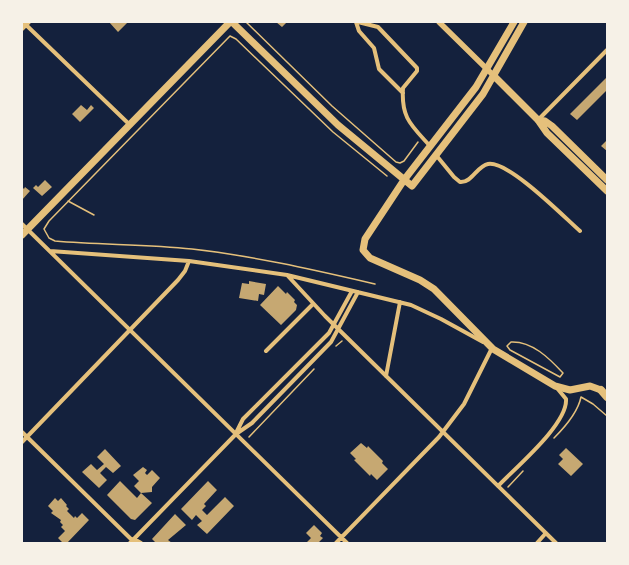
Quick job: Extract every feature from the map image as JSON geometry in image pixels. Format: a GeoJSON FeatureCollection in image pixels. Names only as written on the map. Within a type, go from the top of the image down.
{"type":"FeatureCollection","features":[{"type":"Feature","properties":{"kind":"main road"},"geometry":{"type":"LineString","coordinates":[[24,229],[130,126],[231,22],[338,125],[412,186],[479,99],[494,76],[524,22]]}},
{"type":"Feature","properties":{"kind":"main road"},"geometry":{"type":"LineString","coordinates":[[514,22],[473,91],[404,180],[364,239],[362,250],[370,258],[420,280],[434,289],[493,349],[555,386],[570,390],[590,386],[605,394]]}},
{"type":"Feature","properties":{"kind":"main road"},"geometry":{"type":"LineString","coordinates":[[494,76],[538,120],[547,133],[607,191]]}},
{"type":"Feature","properties":{"kind":"main road"},"geometry":{"type":"LineString","coordinates":[[538,120],[545,121],[552,126],[607,180]]}},
{"type":"Feature","properties":{"kind":"street"},"geometry":{"type":"LineString","coordinates":[[403,93],[379,69],[374,48],[359,31],[357,22],[381,29],[417,68],[417,71],[405,85],[403,93],[406,118],[430,146]]}},
{"type":"Feature","properties":{"kind":"street"},"geometry":{"type":"LineString","coordinates":[[439,22],[494,76]]}},
{"type":"Feature","properties":{"kind":"street"},"geometry":{"type":"LineString","coordinates":[[22,29],[26,23],[130,126]]}},
{"type":"Feature","properties":{"kind":"street"},"geometry":{"type":"LineString","coordinates":[[538,120],[607,50]]}},
{"type":"Feature","properties":{"kind":"street"},"geometry":{"type":"LineString","coordinates":[[436,155],[460,182],[468,180],[484,165],[495,164],[502,167],[531,188],[580,231]]}},
{"type":"Feature","properties":{"kind":"street"},"geometry":{"type":"LineString","coordinates":[[24,229],[50,251],[347,543]]}},
{"type":"Feature","properties":{"kind":"street"},"geometry":{"type":"LineString","coordinates":[[50,251],[189,261],[287,275],[400,302],[431,314],[493,349],[464,404],[443,432],[336,543]]}},
{"type":"Feature","properties":{"kind":"street"},"geometry":{"type":"LineString","coordinates":[[22,442],[182,276],[189,261]]}},
{"type":"Feature","properties":{"kind":"street"},"geometry":{"type":"LineString","coordinates":[[287,275],[339,330],[556,543]]}},
{"type":"Feature","properties":{"kind":"street"},"geometry":{"type":"LineString","coordinates":[[236,434],[243,419],[329,333],[352,291]]}},
{"type":"Feature","properties":{"kind":"street"},"geometry":{"type":"LineString","coordinates":[[130,543],[134,541],[236,434],[252,423],[331,342],[339,330],[358,292]]}},
{"type":"Feature","properties":{"kind":"street"},"geometry":{"type":"LineString","coordinates":[[386,376],[400,302]]}},
{"type":"Feature","properties":{"kind":"street"},"geometry":{"type":"LineString","coordinates":[[266,351],[313,304]]}},
{"type":"Feature","properties":{"kind":"street"},"geometry":{"type":"LineString","coordinates":[[498,486],[553,429],[563,416],[566,400],[564,395],[555,386]]}},
{"type":"Feature","properties":{"kind":"street"},"geometry":{"type":"LineString","coordinates":[[22,432],[134,541],[141,543]]}},
{"type":"Feature","properties":{"kind":"street"},"geometry":{"type":"LineString","coordinates":[[537,543],[546,533]]}},
{"type":"Feature","properties":{"kind":"path"},"geometry":{"type":"LineString","coordinates":[[246,23],[332,106],[396,162],[400,163],[404,161],[418,142]]}},
{"type":"Feature","properties":{"kind":"path"},"geometry":{"type":"LineString","coordinates":[[375,284],[290,264],[219,252],[183,248],[52,240],[44,232],[45,226],[68,201],[225,39],[230,36],[233,37],[333,132],[386,177]]}},
{"type":"Feature","properties":{"kind":"path"},"geometry":{"type":"LineString","coordinates":[[68,201],[94,215]]}},
{"type":"Feature","properties":{"kind":"path"},"geometry":{"type":"LineString","coordinates":[[335,347],[346,336]]}},
{"type":"Feature","properties":{"kind":"path"},"geometry":{"type":"LineString","coordinates":[[520,342],[535,348],[563,373],[560,377],[510,350],[507,344],[520,342]]}},
{"type":"Feature","properties":{"kind":"path"},"geometry":{"type":"LineString","coordinates":[[244,442],[319,364]]}},
{"type":"Feature","properties":{"kind":"path"},"geometry":{"type":"LineString","coordinates":[[580,397],[593,404],[607,416]]}},
{"type":"Feature","properties":{"kind":"building"},"geometry":{"type":"Polygon","coordinates":[[[109,22],[128,22],[118,32],[109,22]]]}},
{"type":"Feature","properties":{"kind":"building"},"geometry":{"type":"Polygon","coordinates":[[[276,22],[287,22],[282,27],[276,22]]]}},
{"type":"Feature","properties":{"kind":"building"},"geometry":{"type":"Polygon","coordinates":[[[607,77],[607,90],[577,120],[570,114],[607,77]]]}},
{"type":"Feature","properties":{"kind":"building"},"geometry":{"type":"Polygon","coordinates":[[[81,105],[87,110],[91,105],[94,108],[80,122],[72,114],[81,105]]]}},
{"type":"Feature","properties":{"kind":"building"},"geometry":{"type":"Polygon","coordinates":[[[607,140],[607,151],[601,146],[607,140]]]}},
{"type":"Feature","properties":{"kind":"building"},"geometry":{"type":"Polygon","coordinates":[[[45,180],[52,187],[42,196],[33,188],[36,185],[38,187],[45,180]]]}},
{"type":"Feature","properties":{"kind":"building"},"geometry":{"type":"Polygon","coordinates":[[[22,187],[24,189],[25,187],[30,191],[22,200],[22,187]]]}},
{"type":"Feature","properties":{"kind":"building"},"geometry":{"type":"Polygon","coordinates":[[[249,281],[266,284],[264,295],[259,294],[258,301],[239,298],[242,283],[249,284],[249,281]]]}},
{"type":"Feature","properties":{"kind":"building"},"geometry":{"type":"Polygon","coordinates":[[[278,286],[295,300],[294,302],[297,305],[296,310],[281,325],[260,305],[278,286]]]}},
{"type":"Feature","properties":{"kind":"building"},"geometry":{"type":"Polygon","coordinates":[[[361,443],[367,448],[368,446],[383,461],[382,463],[388,469],[377,480],[371,474],[370,476],[354,460],[356,459],[350,453],[361,443]]]}},
{"type":"Feature","properties":{"kind":"building"},"geometry":{"type":"Polygon","coordinates":[[[566,448],[583,464],[571,476],[558,464],[563,459],[559,455],[566,448]]]}},
{"type":"Feature","properties":{"kind":"building"},"geometry":{"type":"Polygon","coordinates":[[[105,449],[121,466],[113,473],[106,467],[100,473],[107,480],[99,488],[82,472],[91,464],[97,470],[104,464],[97,457],[105,449]]]}},
{"type":"Feature","properties":{"kind":"building"},"geometry":{"type":"Polygon","coordinates":[[[143,467],[147,470],[145,473],[147,475],[152,470],[160,478],[152,487],[152,492],[141,493],[134,486],[139,481],[133,475],[143,467]]]}},
{"type":"Feature","properties":{"kind":"building"},"geometry":{"type":"Polygon","coordinates":[[[120,481],[137,498],[141,493],[152,503],[135,520],[131,519],[107,495],[120,481]]]}},
{"type":"Feature","properties":{"kind":"building"},"geometry":{"type":"Polygon","coordinates":[[[208,481],[217,490],[204,504],[206,506],[202,510],[207,515],[225,497],[234,506],[207,534],[197,525],[202,521],[196,515],[192,520],[181,509],[208,481]]]}},
{"type":"Feature","properties":{"kind":"building"},"geometry":{"type":"Polygon","coordinates":[[[55,498],[58,501],[61,498],[69,509],[67,511],[74,518],[75,516],[77,518],[82,513],[89,520],[67,543],[63,543],[58,538],[65,531],[61,527],[63,525],[60,522],[61,520],[51,513],[53,511],[48,506],[55,498]]]}},
{"type":"Feature","properties":{"kind":"building"},"geometry":{"type":"Polygon","coordinates":[[[175,514],[186,525],[168,540],[172,543],[156,543],[152,539],[175,514]]]}},
{"type":"Feature","properties":{"kind":"building"},"geometry":{"type":"Polygon","coordinates":[[[314,525],[322,533],[320,536],[323,538],[318,543],[306,543],[311,538],[306,533],[314,525]]]}}]}
